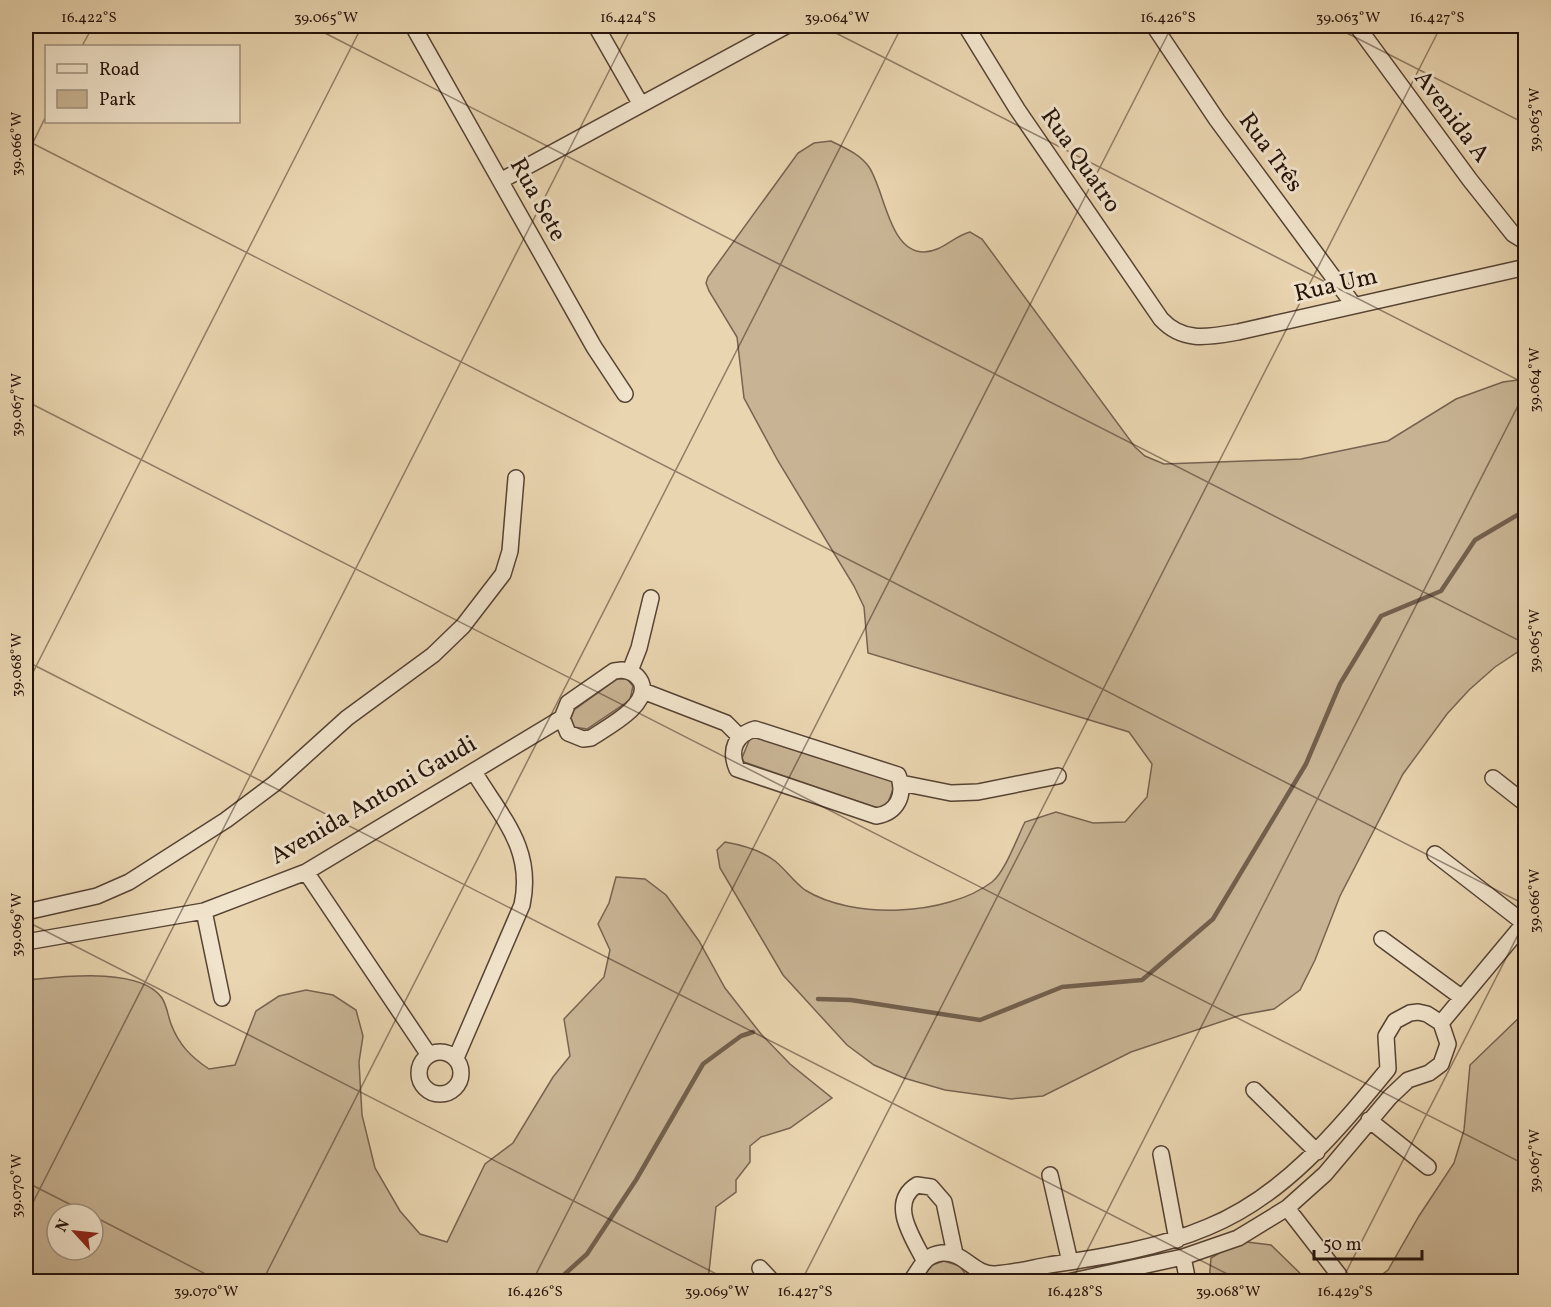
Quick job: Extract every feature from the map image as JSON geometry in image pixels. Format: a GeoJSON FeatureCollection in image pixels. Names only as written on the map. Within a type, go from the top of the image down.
{"type":"FeatureCollection","features":[{"type":"Feature","properties":{"kind":"street","name":"Rua Sete"},"geometry":{"type":"LineString","coordinates":[[413,26],[502,180],[594,347],[625,394]]}},
{"type":"Feature","properties":{"kind":"street"},"geometry":{"type":"LineString","coordinates":[[596,26],[640,104]]}},
{"type":"Feature","properties":{"kind":"street"},"geometry":{"type":"LineString","coordinates":[[502,180],[786,26]]}},
{"type":"Feature","properties":{"kind":"street","name":"Rua Quatro"},"geometry":{"type":"LineString","coordinates":[[966,26],[1017,109],[1161,319]]}},
{"type":"Feature","properties":{"kind":"street","name":"Rua Três"},"geometry":{"type":"LineString","coordinates":[[1154,26],[1217,120],[1353,304]]}},
{"type":"Feature","properties":{"kind":"street","name":"Avenida A"},"geometry":{"type":"LineString","coordinates":[[1356,26],[1470,180],[1519,238],[1526,266]]}},
{"type":"Feature","properties":{"kind":"street","name":"Rua Um"},"geometry":{"type":"LineString","coordinates":[[1161,319],[1176,332],[1197,338],[1238,332],[1526,266]]}},
{"type":"Feature","properties":{"kind":"street"},"geometry":{"type":"LineString","coordinates":[[26,912],[97,896],[129,882],[226,820],[274,784],[347,718],[433,655],[463,626],[503,574],[511,541],[516,478]]}},
{"type":"Feature","properties":{"kind":"street"},"geometry":{"type":"LineString","coordinates":[[630,671],[639,648],[651,598]]}},
{"type":"Feature","properties":{"kind":"street"},"geometry":{"type":"LineString","coordinates":[[614,671],[630,671],[641,683],[643,691],[637,706],[591,738],[575,738],[563,726],[562,718],[568,703],[614,671]]}},
{"type":"Feature","properties":{"kind":"street"},"geometry":{"type":"LineString","coordinates":[[643,691],[726,723],[740,737]]}},
{"type":"Feature","properties":{"kind":"street","name":"Avenida Antoni Gaudi"},"geometry":{"type":"LineString","coordinates":[[26,942],[204,911],[306,872],[562,718]]}},
{"type":"Feature","properties":{"kind":"street"},"geometry":{"type":"LineString","coordinates":[[755,729],[898,775],[902,791],[896,806],[883,815],[876,816],[737,769],[733,752],[740,737],[755,729]]}},
{"type":"Feature","properties":{"kind":"street"},"geometry":{"type":"LineString","coordinates":[[456,1058],[522,905],[527,884],[525,862],[517,843],[474,772]]}},
{"type":"Feature","properties":{"kind":"street"},"geometry":{"type":"LineString","coordinates":[[901,783],[951,793],[978,792],[1058,776]]}},
{"type":"Feature","properties":{"kind":"street"},"geometry":{"type":"LineString","coordinates":[[1493,778],[1526,804]]}},
{"type":"Feature","properties":{"kind":"street"},"geometry":{"type":"LineString","coordinates":[[1435,854],[1525,922],[1441,1023]]}},
{"type":"Feature","properties":{"kind":"street"},"geometry":{"type":"LineString","coordinates":[[306,872],[429,1055]]}},
{"type":"Feature","properties":{"kind":"street"},"geometry":{"type":"LineString","coordinates":[[204,911],[222,998]]}},
{"type":"Feature","properties":{"kind":"street"},"geometry":{"type":"LineString","coordinates":[[1382,939],[1461,998]]}},
{"type":"Feature","properties":{"kind":"street"},"geometry":{"type":"LineString","coordinates":[[910,1281],[924,1260],[934,1255],[955,1254],[981,1272],[994,1274],[1070,1262],[1177,1240],[1212,1226],[1247,1207],[1286,1180],[1317,1152],[1388,1069],[1386,1036],[1395,1021],[1410,1013],[1418,1012],[1427,1014],[1441,1023],[1448,1044],[1441,1064],[1429,1073],[1408,1080],[1370,1120],[1325,1174],[1287,1208],[1238,1238],[1183,1257],[1069,1281]]}},
{"type":"Feature","properties":{"kind":"street"},"geometry":{"type":"LineString","coordinates":[[443,1051],[456,1058],[462,1071],[458,1086],[445,1094],[438,1094],[431,1092],[421,1082],[420,1067],[429,1055],[443,1051]]}},
{"type":"Feature","properties":{"kind":"street"},"geometry":{"type":"LineString","coordinates":[[1254,1090],[1317,1152]]}},
{"type":"Feature","properties":{"kind":"street"},"geometry":{"type":"LineString","coordinates":[[1370,1120],[1428,1167]]}},
{"type":"Feature","properties":{"kind":"street"},"geometry":{"type":"LineString","coordinates":[[1161,1154],[1177,1240]]}},
{"type":"Feature","properties":{"kind":"street"},"geometry":{"type":"LineString","coordinates":[[1050,1175],[1070,1262]]}},
{"type":"Feature","properties":{"kind":"street"},"geometry":{"type":"LineString","coordinates":[[924,1260],[902,1205],[907,1193],[917,1185],[931,1187],[944,1202],[955,1254]]}},
{"type":"Feature","properties":{"kind":"street"},"geometry":{"type":"LineString","coordinates":[[1287,1208],[1339,1275]]}},
{"type":"Feature","properties":{"kind":"street"},"geometry":{"type":"LineString","coordinates":[[1183,1257],[1188,1281]]}},
{"type":"Feature","properties":{"kind":"street"},"geometry":{"type":"LineString","coordinates":[[760,1268],[773,1281]]}},
{"type":"Feature","properties":{"kind":"green space"},"geometry":{"type":"Polygon","coordinates":[[[831,141],[857,155],[869,167],[895,231],[912,249],[930,251],[970,232],[982,239],[1135,447],[1145,456],[1164,464],[1301,459],[1388,441],[1456,399],[1503,382],[1525,379],[1525,647],[1495,667],[1469,690],[1447,714],[1403,774],[1340,896],[1315,960],[1300,990],[1274,1009],[1241,1015],[1131,1052],[1043,1096],[1011,1099],[945,1090],[904,1078],[874,1065],[847,1045],[783,975],[720,868],[717,850],[725,842],[731,843],[770,857],[805,890],[825,900],[873,910],[926,907],[951,902],[992,882],[1006,863],[1025,822],[1056,812],[1093,823],[1125,822],[1147,797],[1152,764],[1129,732],[868,653],[864,607],[854,586],[778,461],[744,398],[737,337],[709,291],[706,283],[708,277],[798,153],[814,143],[831,141]]]}},
{"type":"Feature","properties":{"kind":"green space"},"geometry":{"type":"Polygon","coordinates":[[[617,679],[627,679],[633,686],[630,700],[587,729],[574,727],[571,718],[574,710],[617,679]]]}},
{"type":"Feature","properties":{"kind":"green space"},"geometry":{"type":"Polygon","coordinates":[[[751,736],[892,781],[895,784],[886,808],[883,810],[744,762],[742,758],[751,736]]]}},
{"type":"Feature","properties":{"kind":"green space"},"geometry":{"type":"Polygon","coordinates":[[[616,877],[645,879],[666,895],[699,941],[725,988],[761,1034],[790,1064],[832,1098],[790,1128],[761,1137],[750,1146],[750,1162],[736,1180],[736,1192],[716,1207],[708,1281],[26,1281],[26,980],[78,976],[118,977],[136,981],[151,988],[164,1001],[171,1024],[182,1044],[191,1055],[209,1069],[235,1065],[256,1011],[279,996],[306,990],[333,995],[356,1010],[363,1036],[359,1062],[362,1115],[375,1168],[400,1211],[420,1234],[447,1242],[485,1164],[513,1143],[553,1077],[570,1056],[564,1019],[604,977],[610,950],[598,924],[609,903],[616,877]]]}},
{"type":"Feature","properties":{"kind":"green space"},"geometry":{"type":"Polygon","coordinates":[[[1525,1012],[1525,1281],[1374,1281],[1388,1270],[1419,1216],[1454,1163],[1464,1130],[1470,1065],[1525,1012]]]}},
{"type":"Feature","properties":{"kind":"green space"},"geometry":{"type":"Polygon","coordinates":[[[1239,1241],[1271,1245],[1308,1281],[1209,1282],[1211,1258],[1239,1241]]]}},
{"type":"Feature","properties":{"kind":"green space"},"geometry":{"type":"Polygon","coordinates":[[[944,1261],[960,1266],[970,1281],[920,1282],[929,1266],[944,1261]]]}},
{"type":"Feature","properties":{"kind":"waterway"},"geometry":{"type":"LineString","coordinates":[[818,999],[851,1000],[980,1020],[1062,987],[1142,980],[1213,919],[1306,764],[1340,684],[1381,616],[1441,591],[1475,540],[1526,510]]}},
{"type":"Feature","properties":{"kind":"waterway"},"geometry":{"type":"LineString","coordinates":[[556,1282],[587,1254],[636,1180],[703,1064],[741,1036],[753,1032]]}}]}
